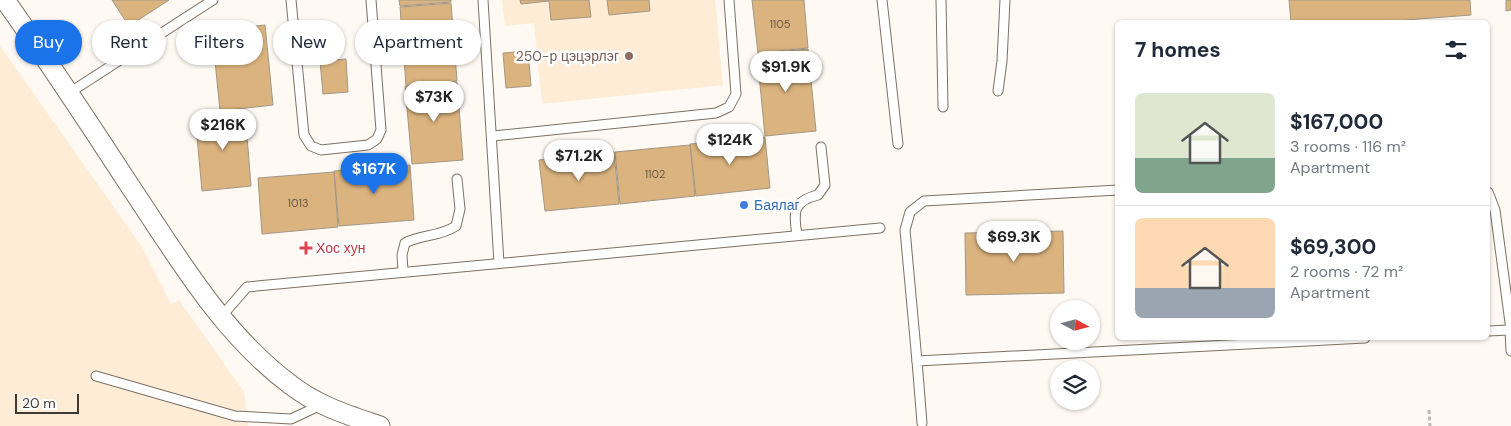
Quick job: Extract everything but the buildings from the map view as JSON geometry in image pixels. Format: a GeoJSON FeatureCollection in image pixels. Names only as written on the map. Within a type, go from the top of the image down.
{"type":"FeatureCollection","features":[{"type":"Feature","properties":{"kind":"street"},"geometry":{"type":"LineString","coordinates":[[5,0],[172,249],[221,317],[255,354],[291,385],[321,405],[380,426]]}},
{"type":"Feature","properties":{"kind":"lane"},"geometry":{"type":"LineString","coordinates":[[69,93],[213,0]]}},
{"type":"Feature","properties":{"kind":"lane"},"geometry":{"type":"LineString","coordinates":[[291,0],[304,135],[311,146],[321,150],[368,145],[377,139],[381,130],[371,0]]}},
{"type":"Feature","properties":{"kind":"lane"},"geometry":{"type":"LineString","coordinates":[[483,0],[499,263]]}},
{"type":"Feature","properties":{"kind":"lane"},"geometry":{"type":"LineString","coordinates":[[492,136],[716,113],[729,107],[736,94],[729,0]]}},
{"type":"Feature","properties":{"kind":"lane"},"geometry":{"type":"LineString","coordinates":[[882,0],[898,144]]}},
{"type":"Feature","properties":{"kind":"lane"},"geometry":{"type":"LineString","coordinates":[[941,0],[943,107]]}},
{"type":"Feature","properties":{"kind":"lane"},"geometry":{"type":"LineString","coordinates":[[998,90],[1002,61],[1005,0]]}},
{"type":"Feature","properties":{"kind":"lane"},"geometry":{"type":"LineString","coordinates":[[797,235],[794,217],[797,206],[806,198],[818,195],[825,185],[821,147]]}},
{"type":"Feature","properties":{"kind":"lane"},"geometry":{"type":"LineString","coordinates":[[403,271],[402,255],[405,243],[418,237],[443,234],[456,226],[460,209],[457,179]]}},
{"type":"Feature","properties":{"kind":"lane"},"geometry":{"type":"LineString","coordinates":[[922,423],[905,230],[910,212],[924,201],[1115,190]]}},
{"type":"Feature","properties":{"kind":"lane"},"geometry":{"type":"LineString","coordinates":[[1490,197],[1495,210],[1511,351]]}},
{"type":"Feature","properties":{"kind":"lane"},"geometry":{"type":"LineString","coordinates":[[221,317],[247,287],[880,228]]}},
{"type":"Feature","properties":{"kind":"lane"},"geometry":{"type":"LineString","coordinates":[[1490,331],[1510,330]]}},
{"type":"Feature","properties":{"kind":"lane"},"geometry":{"type":"LineString","coordinates":[[917,361],[1326,340]]}},
{"type":"Feature","properties":{"kind":"lane"},"geometry":{"type":"LineString","coordinates":[[96,376],[235,416],[291,420],[321,405]]}},
{"type":"Feature","properties":{"kind":"path"},"geometry":{"type":"LineString","coordinates":[[1429,410],[1430,426]]}},
{"type":"Feature","properties":{"kind":"shaded area","name":"250-р цэцэрлэг"},"geometry":{"type":"Polygon","coordinates":[[[502,0],[715,0],[723,85],[542,104],[534,23],[505,26],[502,0]]]}},
{"type":"Feature","properties":{"kind":"shaded area"},"geometry":{"type":"Polygon","coordinates":[[[0,46],[142,247],[171,304],[179,300],[244,392],[248,426],[0,426],[0,46]]]}},
{"type":"Feature","properties":{"kind":"place","name":"250-р цэцэрлэг"},"geometry":{"type":"Point","coordinates":[629,56]}},
{"type":"Feature","properties":{"kind":"place","name":"Баялаг"},"geometry":{"type":"Point","coordinates":[744,205]}},
{"type":"Feature","properties":{"kind":"place","name":"Хос хун"},"geometry":{"type":"Point","coordinates":[306,248]}}]}
